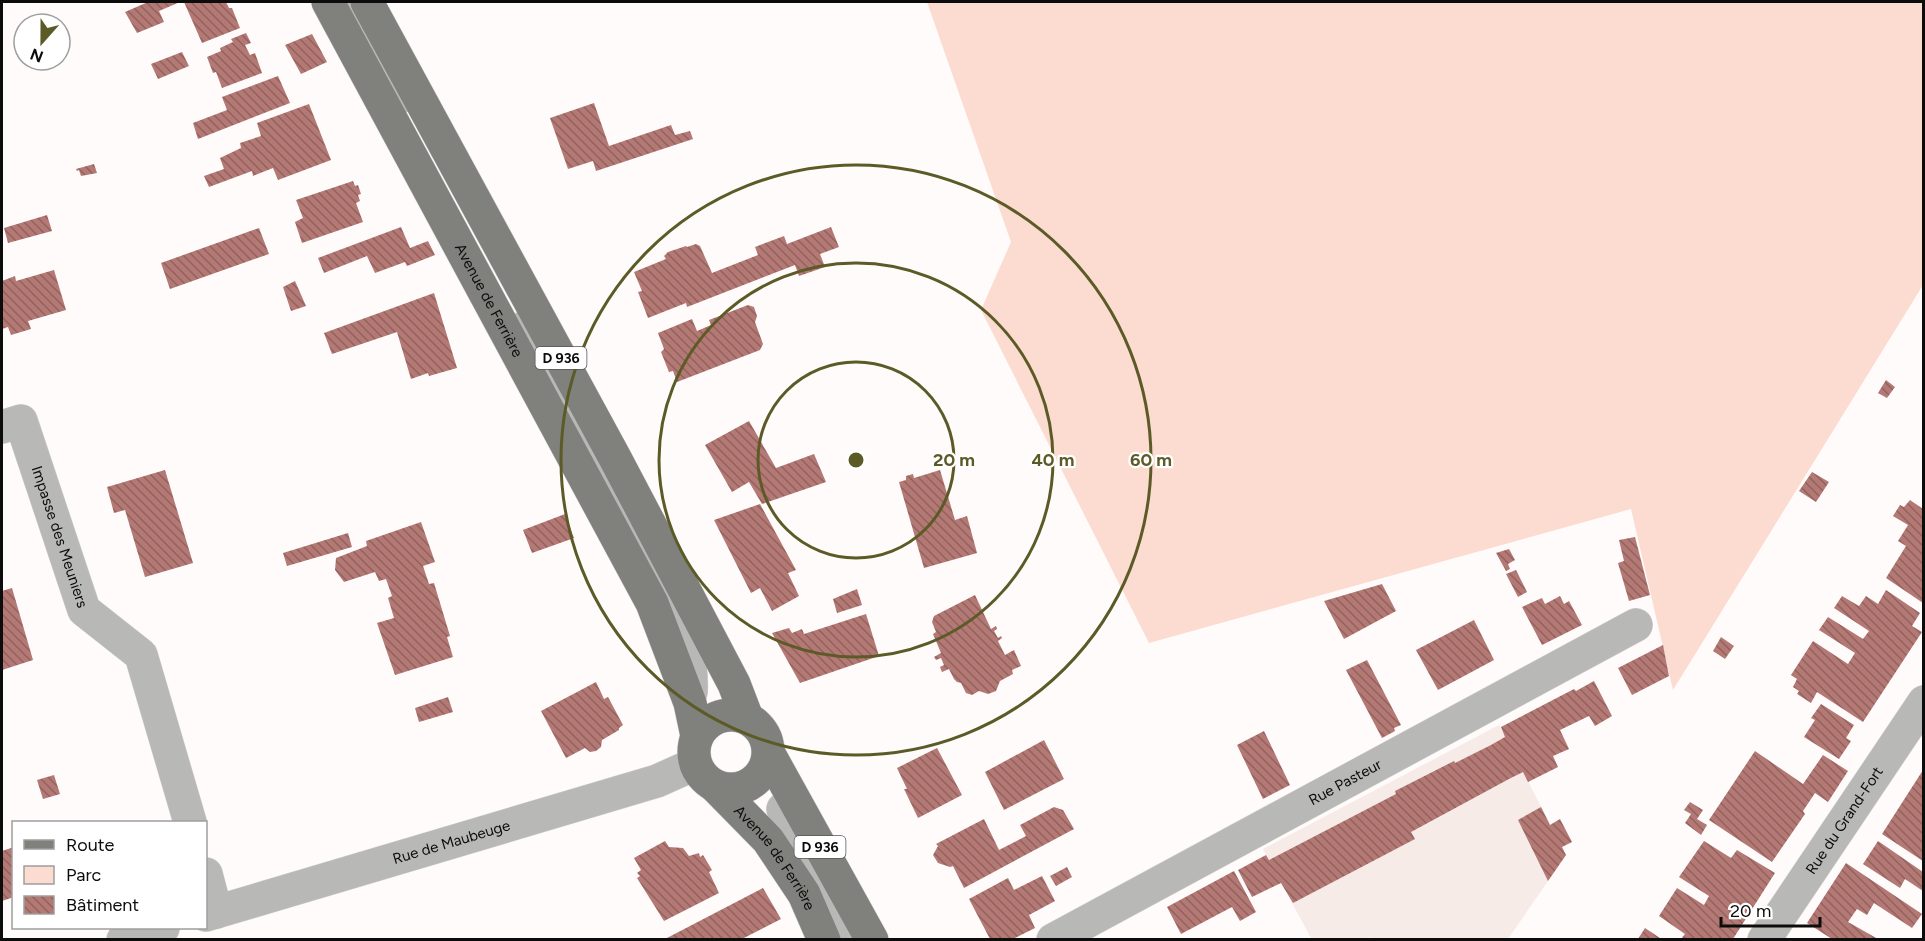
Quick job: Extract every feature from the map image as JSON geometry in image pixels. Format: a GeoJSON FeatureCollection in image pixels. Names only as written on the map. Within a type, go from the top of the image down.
{"type":"FeatureCollection","features":[{"type":"Feature","properties":{"kind":"main road","name":"Avenue de Ferrière"},"geometry":{"type":"LineString","coordinates":[[328,2],[652,603],[690,702],[702,762],[768,840],[804,894],[824,939]]}},
{"type":"Feature","properties":{"kind":"main road","name":"D 936"},"geometry":{"type":"LineString","coordinates":[[368,2],[615,458],[734,684],[747,718]]}},
{"type":"Feature","properties":{"kind":"main road"},"geometry":{"type":"LineString","coordinates":[[724,715],[747,718],[763,733],[768,743],[767,761],[758,778],[749,786],[726,790],[702,762],[704,726],[724,715]]}},
{"type":"Feature","properties":{"kind":"main road","name":"D 936"},"geometry":{"type":"LineString","coordinates":[[767,761],[872,939]]}},
{"type":"Feature","properties":{"kind":"street"},"geometry":{"type":"LineString","coordinates":[[347,2],[494,268],[661,581],[684,633],[692,674],[690,702]]}},
{"type":"Feature","properties":{"kind":"street","name":"Impasse des Meuniers"},"geometry":{"type":"LineString","coordinates":[[2,427],[21,421],[84,610],[141,655],[190,821]]}},
{"type":"Feature","properties":{"kind":"street","name":"Rue Pasteur"},"geometry":{"type":"LineString","coordinates":[[1053,939],[1636,626]]}},
{"type":"Feature","properties":{"kind":"street","name":"Rue du Grand-Fort"},"geometry":{"type":"LineString","coordinates":[[1764,939],[1923,702]]}},
{"type":"Feature","properties":{"kind":"street"},"geometry":{"type":"LineString","coordinates":[[767,761],[772,790],[791,823],[806,858],[852,939]]}},
{"type":"Feature","properties":{"kind":"street","name":"Rue de Maubeuge"},"geometry":{"type":"LineString","coordinates":[[211,913],[657,781],[702,762]]}},
{"type":"Feature","properties":{"kind":"street"},"geometry":{"type":"LineString","coordinates":[[207,882],[211,913]]}},
{"type":"Feature","properties":{"kind":"street"},"geometry":{"type":"LineString","coordinates":[[123,939],[156,929]]}},
{"type":"Feature","properties":{"kind":"shaded area"},"geometry":{"type":"Polygon","coordinates":[[[1499,725],[1566,855],[1508,939],[1371,940],[1369,937],[1364,940],[1312,940],[1263,849],[1499,725]]]}},
{"type":"Feature","properties":{"kind":"green space"},"geometry":{"type":"Polygon","coordinates":[[[927,2],[1923,2],[1923,285],[1673,690],[1631,509],[1149,643],[981,310],[1011,242],[927,2]]]}},
{"type":"Feature","properties":{"kind":"building"},"geometry":{"type":"Polygon","coordinates":[[[148,2],[180,2],[159,11],[164,22],[137,33],[125,12],[148,2]]]}},
{"type":"Feature","properties":{"kind":"building"},"geometry":{"type":"Polygon","coordinates":[[[184,2],[226,2],[229,8],[232,8],[240,28],[202,43],[184,2]]]}},
{"type":"Feature","properties":{"kind":"building"},"geometry":{"type":"Polygon","coordinates":[[[246,33],[251,43],[245,45],[250,55],[255,53],[262,73],[222,88],[207,57],[233,42],[231,39],[246,33]]]}},
{"type":"Feature","properties":{"kind":"building"},"geometry":{"type":"Polygon","coordinates":[[[312,34],[327,62],[301,74],[285,45],[312,34]]]}},
{"type":"Feature","properties":{"kind":"building"},"geometry":{"type":"Polygon","coordinates":[[[182,52],[189,66],[158,79],[151,64],[182,52]]]}},
{"type":"Feature","properties":{"kind":"building"},"geometry":{"type":"Polygon","coordinates":[[[278,76],[290,103],[198,139],[193,123],[227,110],[222,97],[278,76]]]}},
{"type":"Feature","properties":{"kind":"building"},"geometry":{"type":"Polygon","coordinates":[[[594,103],[609,146],[671,125],[675,135],[690,131],[693,139],[596,171],[593,161],[568,169],[550,118],[594,103]]]}},
{"type":"Feature","properties":{"kind":"building"},"geometry":{"type":"Polygon","coordinates":[[[309,104],[331,160],[278,180],[273,168],[253,176],[252,171],[209,187],[204,176],[224,169],[220,158],[241,148],[240,143],[261,136],[257,123],[309,104]]]}},
{"type":"Feature","properties":{"kind":"building"},"geometry":{"type":"Polygon","coordinates":[[[94,164],[97,173],[81,176],[79,170],[76,169],[94,164]]]}},
{"type":"Feature","properties":{"kind":"building"},"geometry":{"type":"Polygon","coordinates":[[[353,181],[355,186],[358,185],[361,194],[358,195],[360,201],[356,203],[363,222],[302,243],[295,222],[303,218],[296,200],[353,181]]]}},
{"type":"Feature","properties":{"kind":"building"},"geometry":{"type":"Polygon","coordinates":[[[47,215],[52,231],[8,243],[4,228],[47,215]]]}},
{"type":"Feature","properties":{"kind":"building"},"geometry":{"type":"Polygon","coordinates":[[[401,227],[410,248],[428,241],[435,255],[407,266],[405,262],[375,273],[367,256],[324,273],[318,258],[401,227]]]}},
{"type":"Feature","properties":{"kind":"building"},"geometry":{"type":"Polygon","coordinates":[[[831,227],[839,247],[820,254],[825,267],[799,276],[795,265],[687,307],[686,303],[648,318],[638,292],[642,291],[634,272],[666,259],[664,256],[668,252],[696,244],[700,246],[712,273],[758,255],[755,247],[784,236],[787,244],[831,227]]]}},
{"type":"Feature","properties":{"kind":"building"},"geometry":{"type":"Polygon","coordinates":[[[259,228],[269,254],[170,289],[161,263],[259,228]]]}},
{"type":"Feature","properties":{"kind":"building"},"geometry":{"type":"Polygon","coordinates":[[[54,270],[66,310],[28,321],[31,329],[11,335],[8,327],[2,329],[2,281],[15,276],[16,281],[54,270]]]}},
{"type":"Feature","properties":{"kind":"building"},"geometry":{"type":"Polygon","coordinates":[[[295,281],[306,306],[291,311],[283,287],[295,281]]]}},
{"type":"Feature","properties":{"kind":"building"},"geometry":{"type":"Polygon","coordinates":[[[434,293],[457,368],[429,376],[428,373],[411,379],[397,332],[332,354],[324,333],[434,293]]]}},
{"type":"Feature","properties":{"kind":"building"},"geometry":{"type":"Polygon","coordinates":[[[748,305],[754,307],[757,316],[755,322],[763,344],[760,350],[677,382],[673,371],[669,372],[661,352],[664,349],[658,333],[692,319],[697,331],[711,325],[709,320],[748,305]]]}},
{"type":"Feature","properties":{"kind":"building"},"geometry":{"type":"Polygon","coordinates":[[[1886,380],[1895,387],[1887,398],[1878,393],[1886,380]]]}},
{"type":"Feature","properties":{"kind":"building"},"geometry":{"type":"Polygon","coordinates":[[[749,421],[776,468],[814,454],[826,482],[762,504],[749,482],[732,492],[705,445],[749,421]]]}},
{"type":"Feature","properties":{"kind":"building"},"geometry":{"type":"Polygon","coordinates":[[[165,470],[193,563],[145,577],[125,510],[114,513],[107,487],[165,470]]]}},
{"type":"Feature","properties":{"kind":"building"},"geometry":{"type":"Polygon","coordinates":[[[940,470],[955,520],[967,516],[977,553],[924,568],[899,482],[906,480],[906,476],[913,474],[914,478],[940,470]]]}},
{"type":"Feature","properties":{"kind":"building"},"geometry":{"type":"Polygon","coordinates":[[[1812,472],[1829,482],[1816,502],[1799,491],[1812,472]]]}},
{"type":"Feature","properties":{"kind":"building"},"geometry":{"type":"Polygon","coordinates":[[[1910,500],[1923,509],[1923,603],[1886,578],[1906,546],[1898,541],[1908,525],[1893,516],[1900,505],[1904,507],[1910,500]]]}},
{"type":"Feature","properties":{"kind":"building"},"geometry":{"type":"Polygon","coordinates":[[[760,504],[796,570],[788,573],[799,596],[772,611],[760,588],[751,593],[714,520],[760,504]]]}},
{"type":"Feature","properties":{"kind":"building"},"geometry":{"type":"Polygon","coordinates":[[[565,514],[574,538],[532,553],[523,530],[565,514]]]}},
{"type":"Feature","properties":{"kind":"building"},"geometry":{"type":"Polygon","coordinates":[[[421,522],[435,562],[423,566],[429,584],[434,583],[450,636],[447,637],[453,657],[395,675],[377,623],[394,618],[388,598],[392,596],[386,579],[379,581],[375,572],[344,582],[335,570],[336,558],[367,546],[366,541],[421,522]]]}},
{"type":"Feature","properties":{"kind":"building"},"geometry":{"type":"Polygon","coordinates":[[[348,533],[352,547],[287,566],[283,553],[348,533]]]}},
{"type":"Feature","properties":{"kind":"building"},"geometry":{"type":"Polygon","coordinates":[[[1635,537],[1650,595],[1629,601],[1618,563],[1624,561],[1619,540],[1635,537]]]}},
{"type":"Feature","properties":{"kind":"building"},"geometry":{"type":"Polygon","coordinates":[[[1509,549],[1515,560],[1508,564],[1510,569],[1506,571],[1496,553],[1509,549]]]}},
{"type":"Feature","properties":{"kind":"building"},"geometry":{"type":"Polygon","coordinates":[[[1516,570],[1527,592],[1518,597],[1506,574],[1516,570]]]}},
{"type":"Feature","properties":{"kind":"building"},"geometry":{"type":"Polygon","coordinates":[[[1382,584],[1396,611],[1344,639],[1324,601],[1382,584]]]}},
{"type":"Feature","properties":{"kind":"building"},"geometry":{"type":"Polygon","coordinates":[[[12,588],[33,660],[2,670],[2,591],[12,588]]]}},
{"type":"Feature","properties":{"kind":"building"},"geometry":{"type":"Polygon","coordinates":[[[857,589],[862,605],[837,613],[833,599],[857,589]]]}},
{"type":"Feature","properties":{"kind":"building"},"geometry":{"type":"Polygon","coordinates":[[[1886,590],[1920,613],[1912,626],[1922,632],[1863,722],[1817,692],[1811,703],[1797,694],[1799,691],[1793,687],[1797,679],[1791,675],[1813,641],[1848,664],[1855,653],[1819,630],[1828,617],[1863,639],[1869,631],[1834,608],[1842,596],[1859,606],[1866,596],[1878,604],[1886,590]]]}},
{"type":"Feature","properties":{"kind":"building"},"geometry":{"type":"Polygon","coordinates":[[[975,595],[991,629],[996,626],[997,629],[994,631],[998,638],[1001,636],[1002,638],[998,641],[1005,655],[1014,650],[1021,666],[1012,670],[1013,674],[1000,681],[996,691],[988,694],[979,691],[972,695],[966,693],[949,669],[942,672],[940,667],[944,665],[941,658],[936,660],[934,657],[941,653],[933,634],[936,632],[932,622],[934,616],[975,595]]]}},
{"type":"Feature","properties":{"kind":"building"},"geometry":{"type":"Polygon","coordinates":[[[1560,596],[1564,604],[1569,601],[1582,625],[1542,645],[1522,607],[1542,598],[1545,604],[1560,596]]]}},
{"type":"Feature","properties":{"kind":"building"},"geometry":{"type":"Polygon","coordinates":[[[866,614],[879,656],[800,683],[772,633],[789,628],[792,633],[802,629],[804,634],[866,614]]]}},
{"type":"Feature","properties":{"kind":"building"},"geometry":{"type":"Polygon","coordinates":[[[1474,620],[1494,660],[1438,690],[1416,650],[1474,620]]]}},
{"type":"Feature","properties":{"kind":"building"},"geometry":{"type":"Polygon","coordinates":[[[1721,637],[1734,646],[1725,659],[1713,651],[1721,637]]]}},
{"type":"Feature","properties":{"kind":"building"},"geometry":{"type":"Polygon","coordinates":[[[1663,645],[1669,676],[1632,695],[1618,668],[1663,645]]]}},
{"type":"Feature","properties":{"kind":"building"},"geometry":{"type":"Polygon","coordinates":[[[1367,660],[1401,725],[1382,738],[1346,670],[1367,660]]]}},
{"type":"Feature","properties":{"kind":"building"},"geometry":{"type":"Polygon","coordinates":[[[1594,681],[1612,716],[1595,726],[1589,716],[1560,730],[1569,749],[1553,756],[1558,767],[1528,782],[1523,772],[1509,779],[1411,832],[1415,839],[1293,903],[1281,883],[1252,897],[1238,870],[1266,855],[1269,860],[1396,794],[1395,791],[1491,745],[1505,737],[1501,727],[1594,681]]]}},
{"type":"Feature","properties":{"kind":"building"},"geometry":{"type":"Polygon","coordinates":[[[596,682],[604,699],[608,697],[623,725],[602,740],[601,747],[596,751],[590,752],[585,748],[566,758],[541,711],[596,682]]]}},
{"type":"Feature","properties":{"kind":"building"},"geometry":{"type":"Polygon","coordinates":[[[448,697],[453,712],[419,722],[415,708],[448,697]]]}},
{"type":"Feature","properties":{"kind":"building"},"geometry":{"type":"Polygon","coordinates":[[[1821,704],[1854,725],[1846,738],[1851,741],[1839,759],[1804,737],[1815,720],[1811,718],[1821,704]]]}},
{"type":"Feature","properties":{"kind":"building"},"geometry":{"type":"Polygon","coordinates":[[[1264,731],[1290,785],[1263,799],[1237,745],[1264,731]]]}},
{"type":"Feature","properties":{"kind":"building"},"geometry":{"type":"Polygon","coordinates":[[[1044,740],[1064,779],[1004,810],[985,772],[1044,740]]]}},
{"type":"Feature","properties":{"kind":"building"},"geometry":{"type":"Polygon","coordinates":[[[937,748],[962,795],[918,818],[897,768],[937,748]]]}},
{"type":"Feature","properties":{"kind":"building"},"geometry":{"type":"Polygon","coordinates":[[[1755,751],[1803,784],[1823,755],[1848,771],[1828,802],[1815,793],[1803,811],[1805,814],[1772,862],[1709,820],[1755,751]]]}},
{"type":"Feature","properties":{"kind":"building"},"geometry":{"type":"Polygon","coordinates":[[[1923,770],[1923,861],[1882,834],[1923,770]]]}},
{"type":"Feature","properties":{"kind":"building"},"geometry":{"type":"Polygon","coordinates":[[[54,775],[60,794],[43,799],[37,780],[54,775]]]}},
{"type":"Feature","properties":{"kind":"building"},"geometry":{"type":"Polygon","coordinates":[[[1690,802],[1703,810],[1697,819],[1707,825],[1701,835],[1685,823],[1691,814],[1684,810],[1690,802]]]}},
{"type":"Feature","properties":{"kind":"building"},"geometry":{"type":"Polygon","coordinates":[[[1054,807],[1063,810],[1074,829],[964,888],[953,866],[938,863],[933,855],[938,846],[936,844],[984,819],[999,850],[1026,836],[1020,825],[1054,807]]]}},
{"type":"Feature","properties":{"kind":"building"},"geometry":{"type":"Polygon","coordinates":[[[1541,807],[1550,825],[1560,819],[1572,842],[1562,847],[1566,855],[1548,881],[1518,820],[1541,807]]]}},
{"type":"Feature","properties":{"kind":"building"},"geometry":{"type":"Polygon","coordinates":[[[665,841],[669,847],[683,848],[689,856],[699,853],[700,857],[703,855],[712,870],[709,872],[719,893],[664,921],[637,878],[640,876],[637,873],[641,870],[634,858],[665,841]]]}},
{"type":"Feature","properties":{"kind":"building"},"geometry":{"type":"Polygon","coordinates":[[[1704,841],[1731,858],[1737,850],[1775,873],[1733,939],[1681,939],[1685,934],[1659,916],[1677,888],[1704,905],[1709,896],[1679,877],[1704,841]]]}},
{"type":"Feature","properties":{"kind":"building"},"geometry":{"type":"Polygon","coordinates":[[[1878,841],[1923,872],[1923,891],[1905,879],[1900,888],[1863,864],[1878,841]]]}},
{"type":"Feature","properties":{"kind":"building"},"geometry":{"type":"Polygon","coordinates":[[[12,848],[12,898],[2,901],[2,851],[12,848]]]}},
{"type":"Feature","properties":{"kind":"building"},"geometry":{"type":"Polygon","coordinates":[[[1846,863],[1922,914],[1912,928],[1874,903],[1867,915],[1857,909],[1848,922],[1878,939],[1832,939],[1807,923],[1846,863]]]}},
{"type":"Feature","properties":{"kind":"building"},"geometry":{"type":"Polygon","coordinates":[[[1067,867],[1072,877],[1056,886],[1050,876],[1067,867]]]}},
{"type":"Feature","properties":{"kind":"building"},"geometry":{"type":"Polygon","coordinates":[[[1234,871],[1256,912],[1240,921],[1232,907],[1181,934],[1167,907],[1234,871]]]}},
{"type":"Feature","properties":{"kind":"building"},"geometry":{"type":"Polygon","coordinates":[[[1042,876],[1055,901],[1029,915],[1035,928],[1013,939],[990,939],[969,899],[1008,878],[1014,890],[1042,876]]]}},
{"type":"Feature","properties":{"kind":"building"},"geometry":{"type":"Polygon","coordinates":[[[763,888],[781,919],[742,939],[665,939],[763,888]]]}},
{"type":"Feature","properties":{"kind":"building"},"geometry":{"type":"Polygon","coordinates":[[[1645,928],[1660,938],[1638,939],[1645,928]]]}}]}
